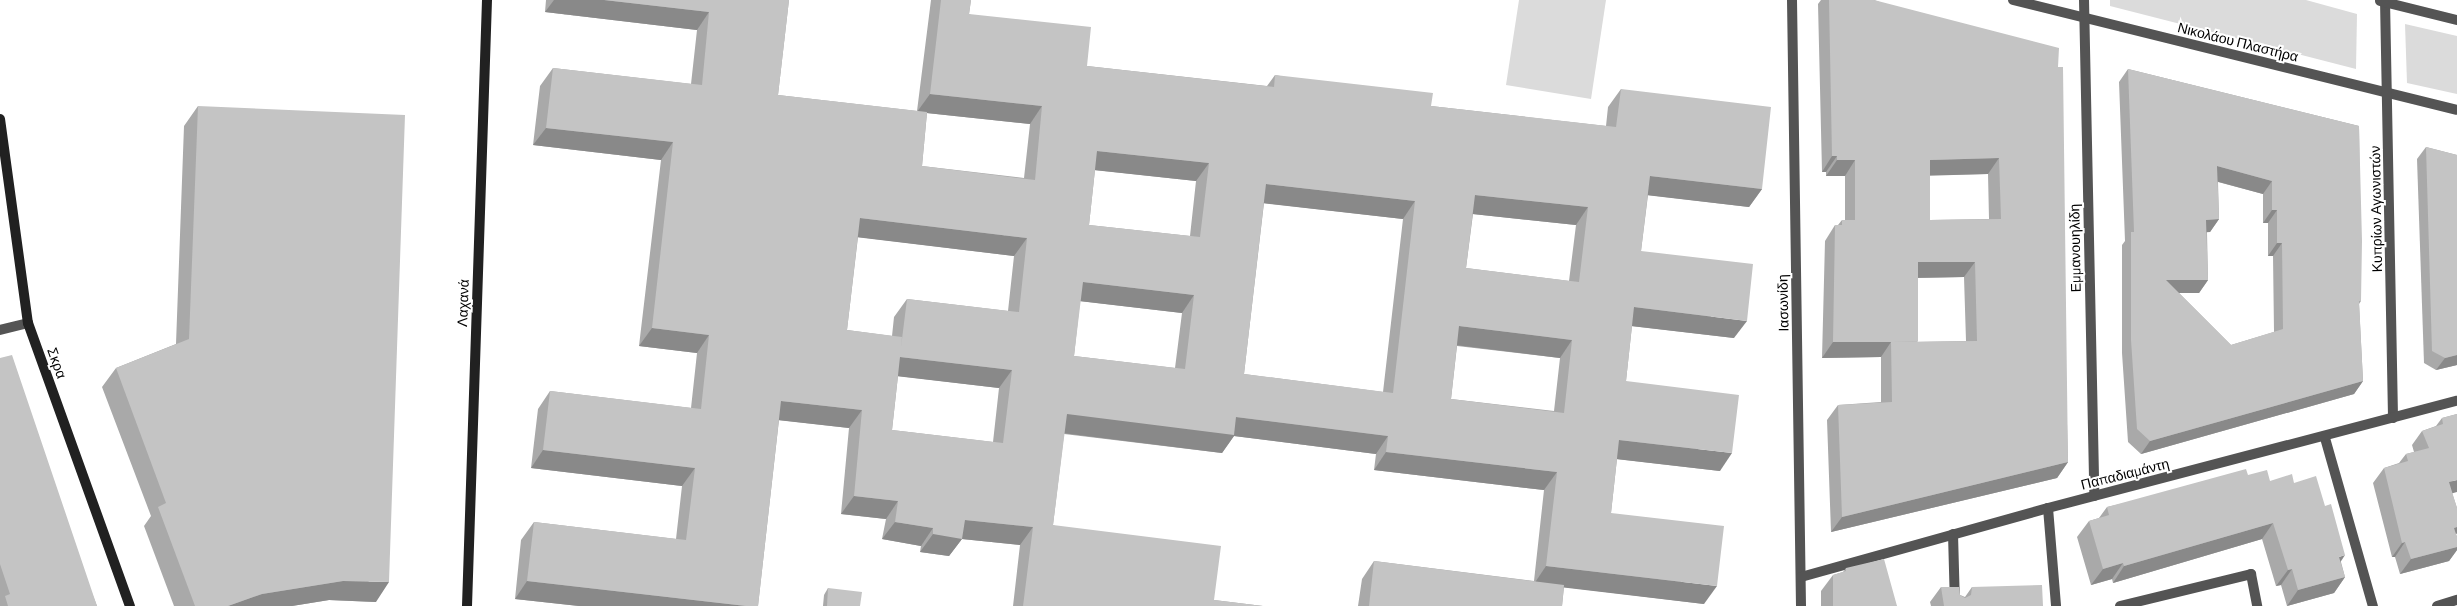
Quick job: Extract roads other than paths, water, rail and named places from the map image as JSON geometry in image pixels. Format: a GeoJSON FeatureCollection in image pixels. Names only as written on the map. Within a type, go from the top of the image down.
{"type":"FeatureCollection","features":[{"type":"Feature","properties":{"kind":"street","name":"Λαχανά"},"geometry":{"type":"LineString","coordinates":[[467,606],[487,0]]}},
{"type":"Feature","properties":{"kind":"street","name":"Ιασωνίδη"},"geometry":{"type":"LineString","coordinates":[[1792,0],[1801,606]]}},
{"type":"Feature","properties":{"kind":"street","name":"Νικολάου Πλαστήρα"},"geometry":{"type":"LineString","coordinates":[[2013,0],[2457,110]]}},
{"type":"Feature","properties":{"kind":"street","name":"Εμμανουηλίδη"},"geometry":{"type":"LineString","coordinates":[[2084,0],[2094,496]]}},
{"type":"Feature","properties":{"kind":"street"},"geometry":{"type":"LineString","coordinates":[[2383,1],[2457,20]]}},
{"type":"Feature","properties":{"kind":"street","name":"Κυπρίων Αγωνιστών"},"geometry":{"type":"LineString","coordinates":[[2383,1],[2388,93],[2393,418]]}},
{"type":"Feature","properties":{"kind":"street","name":"Σκρα"},"geometry":{"type":"LineString","coordinates":[[0,119],[28,323],[130,606]]}},
{"type":"Feature","properties":{"kind":"street"},"geometry":{"type":"LineString","coordinates":[[0,330],[28,323]]}},
{"type":"Feature","properties":{"kind":"street","name":"Παπαδιαμάντη"},"geometry":{"type":"LineString","coordinates":[[1801,577],[2048,508],[2325,438],[2457,401]]}},
{"type":"Feature","properties":{"kind":"street"},"geometry":{"type":"LineString","coordinates":[[2325,438],[2373,606]]}},
{"type":"Feature","properties":{"kind":"street"},"geometry":{"type":"LineString","coordinates":[[2048,508],[2056,606]]}},
{"type":"Feature","properties":{"kind":"street"},"geometry":{"type":"LineString","coordinates":[[1953,534],[1955,606]]}},
{"type":"Feature","properties":{"kind":"street"},"geometry":{"type":"LineString","coordinates":[[2120,606],[2251,574],[2257,606]]}},
{"type":"Feature","properties":{"kind":"street"},"geometry":{"type":"LineString","coordinates":[[2437,606],[2457,600]]}}]}
